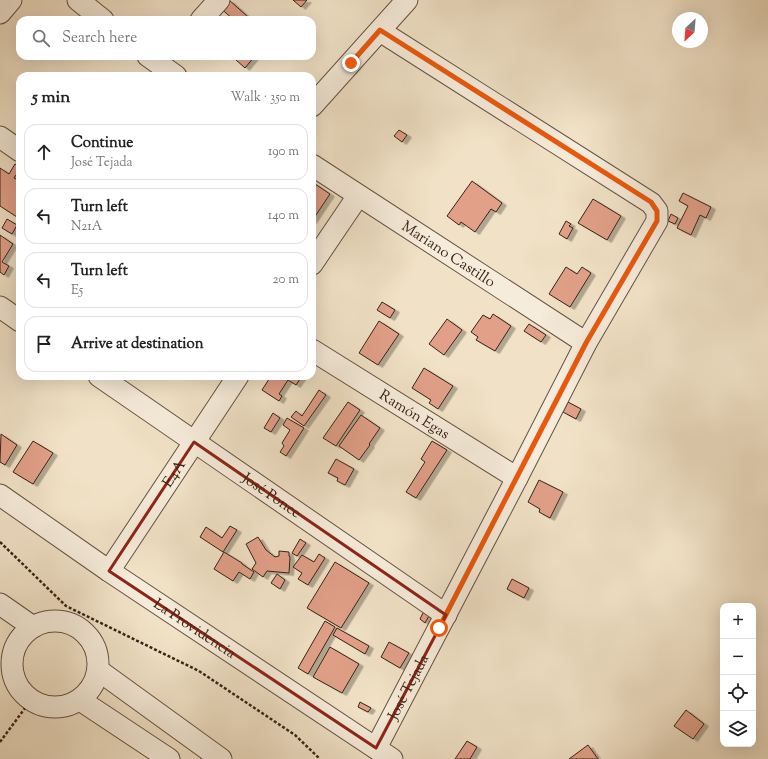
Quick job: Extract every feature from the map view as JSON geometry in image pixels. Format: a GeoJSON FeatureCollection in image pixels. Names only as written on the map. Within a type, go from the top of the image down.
{"type":"FeatureCollection","features":[{"type":"Feature","properties":{"kind":"street"},"geometry":{"type":"LineString","coordinates":[[0,14],[11,0]]}},
{"type":"Feature","properties":{"kind":"street"},"geometry":{"type":"LineString","coordinates":[[78,0],[98,16]]}},
{"type":"Feature","properties":{"kind":"street"},"geometry":{"type":"LineString","coordinates":[[205,16],[219,0]]}},
{"type":"Feature","properties":{"kind":"street"},"geometry":{"type":"LineString","coordinates":[[316,102],[407,0]]}},
{"type":"Feature","properties":{"kind":"street","name":"José Tejada"},"geometry":{"type":"LineString","coordinates":[[380,30],[651,202],[657,211],[657,221],[586,343],[446,615],[384,754]]}},
{"type":"Feature","properties":{"kind":"street"},"geometry":{"type":"LineString","coordinates":[[0,137],[16,148]]}},
{"type":"Feature","properties":{"kind":"street","name":"Mariano Castillo"},"geometry":{"type":"LineString","coordinates":[[316,168],[586,343]]}},
{"type":"Feature","properties":{"kind":"street"},"geometry":{"type":"LineString","coordinates":[[316,258],[358,196]]}},
{"type":"Feature","properties":{"kind":"street"},"geometry":{"type":"LineString","coordinates":[[0,307],[16,318]]}},
{"type":"Feature","properties":{"kind":"street","name":"Ramón Egas"},"geometry":{"type":"LineString","coordinates":[[316,352],[517,478]]}},
{"type":"Feature","properties":{"kind":"street","name":"José Ponce"},"geometry":{"type":"LineString","coordinates":[[105,380],[446,615]]}},
{"type":"Feature","properties":{"kind":"street","name":"E4A"},"geometry":{"type":"LineString","coordinates":[[109,571],[235,380]]}},
{"type":"Feature","properties":{"kind":"street","name":"La Providencia"},"geometry":{"type":"LineString","coordinates":[[0,495],[109,571],[384,754]]}},
{"type":"Feature","properties":{"kind":"street"},"geometry":{"type":"LineString","coordinates":[[0,604],[33,627]]}},
{"type":"Feature","properties":{"kind":"street"},"geometry":{"type":"LineString","coordinates":[[48,621],[64,622],[79,629],[90,640],[97,654],[98,670],[92,687],[80,700],[64,707],[46,707],[31,700],[18,688],[6,650],[33,627],[48,621]]}},
{"type":"Feature","properties":{"kind":"street"},"geometry":{"type":"LineString","coordinates":[[98,670],[221,759]]}},
{"type":"Feature","properties":{"kind":"street"},"geometry":{"type":"LineString","coordinates":[[80,700],[169,759]]}},
{"type":"Feature","properties":{"kind":"path"},"geometry":{"type":"LineString","coordinates":[[0,542],[66,606],[199,671],[295,735],[320,759]]}},
{"type":"Feature","properties":{"kind":"path"},"geometry":{"type":"LineString","coordinates":[[0,742],[31,700]]}},
{"type":"Feature","properties":{"kind":"highlighted area"},"geometry":{"type":"Polygon","coordinates":[[[194,442],[446,615],[376,748],[109,571],[194,442]]]}},
{"type":"Feature","properties":{"kind":"building"},"geometry":{"type":"Polygon","coordinates":[[[229,0],[247,16],[229,16],[218,6],[229,0]]]}},
{"type":"Feature","properties":{"kind":"building"},"geometry":{"type":"Polygon","coordinates":[[[293,0],[307,0],[301,7],[293,0]]]}},
{"type":"Feature","properties":{"kind":"building"},"geometry":{"type":"Polygon","coordinates":[[[236,60],[252,60],[245,68],[236,60]]]}},
{"type":"Feature","properties":{"kind":"building"},"geometry":{"type":"Polygon","coordinates":[[[399,130],[407,135],[402,142],[394,136],[399,130]]]}},
{"type":"Feature","properties":{"kind":"building"},"geometry":{"type":"Polygon","coordinates":[[[16,164],[16,175],[14,178],[16,179],[16,216],[0,206],[0,168],[9,174],[16,164]]]}},
{"type":"Feature","properties":{"kind":"building"},"geometry":{"type":"Polygon","coordinates":[[[472,181],[502,203],[496,212],[491,209],[475,232],[461,222],[459,225],[447,216],[472,181]]]}},
{"type":"Feature","properties":{"kind":"building"},"geometry":{"type":"Polygon","coordinates":[[[316,185],[330,194],[316,215],[316,185]]]}},
{"type":"Feature","properties":{"kind":"building"},"geometry":{"type":"Polygon","coordinates":[[[683,193],[711,207],[706,218],[700,215],[691,235],[677,228],[688,206],[679,201],[683,193]]]}},
{"type":"Feature","properties":{"kind":"building"},"geometry":{"type":"Polygon","coordinates":[[[593,199],[621,216],[607,240],[578,223],[593,199]]]}},
{"type":"Feature","properties":{"kind":"building"},"geometry":{"type":"Polygon","coordinates":[[[671,214],[678,218],[675,224],[668,221],[671,214]]]}},
{"type":"Feature","properties":{"kind":"building"},"geometry":{"type":"Polygon","coordinates":[[[7,219],[16,224],[12,234],[2,228],[7,219]]]}},
{"type":"Feature","properties":{"kind":"building"},"geometry":{"type":"Polygon","coordinates":[[[566,221],[571,224],[569,226],[573,228],[567,239],[559,234],[566,221]]]}},
{"type":"Feature","properties":{"kind":"building"},"geometry":{"type":"Polygon","coordinates":[[[0,235],[13,244],[2,262],[9,266],[4,275],[0,272],[0,235]]]}},
{"type":"Feature","properties":{"kind":"building"},"geometry":{"type":"Polygon","coordinates":[[[566,267],[577,274],[582,267],[591,273],[570,307],[549,294],[566,267]]]}},
{"type":"Feature","properties":{"kind":"building"},"geometry":{"type":"Polygon","coordinates":[[[382,302],[395,310],[390,318],[377,310],[382,302]]]}},
{"type":"Feature","properties":{"kind":"building"},"geometry":{"type":"Polygon","coordinates":[[[493,314],[511,326],[495,351],[476,340],[478,337],[471,332],[483,315],[490,319],[493,314]]]}},
{"type":"Feature","properties":{"kind":"building"},"geometry":{"type":"Polygon","coordinates":[[[447,319],[462,330],[444,355],[429,344],[447,319]]]}},
{"type":"Feature","properties":{"kind":"building"},"geometry":{"type":"Polygon","coordinates":[[[379,321],[399,334],[378,365],[359,353],[379,321]]]}},
{"type":"Feature","properties":{"kind":"building"},"geometry":{"type":"Polygon","coordinates":[[[529,324],[546,335],[541,342],[524,331],[529,324]]]}},
{"type":"Feature","properties":{"kind":"building"},"geometry":{"type":"Polygon","coordinates":[[[424,368],[453,386],[438,409],[429,403],[431,400],[412,388],[424,368]]]}},
{"type":"Feature","properties":{"kind":"building"},"geometry":{"type":"Polygon","coordinates":[[[268,380],[288,380],[279,394],[282,396],[279,401],[262,390],[268,380]]]}},
{"type":"Feature","properties":{"kind":"building"},"geometry":{"type":"Polygon","coordinates":[[[288,380],[299,380],[296,385],[288,380]]]}},
{"type":"Feature","properties":{"kind":"building"},"geometry":{"type":"Polygon","coordinates":[[[319,390],[326,395],[304,426],[291,417],[296,411],[302,416],[319,390]]]}},
{"type":"Feature","properties":{"kind":"building"},"geometry":{"type":"Polygon","coordinates":[[[348,402],[360,410],[336,446],[323,438],[348,402]]]}},
{"type":"Feature","properties":{"kind":"building"},"geometry":{"type":"Polygon","coordinates":[[[568,402],[581,409],[576,419],[563,412],[568,402]]]}},
{"type":"Feature","properties":{"kind":"building"},"geometry":{"type":"Polygon","coordinates":[[[273,413],[280,418],[271,432],[264,428],[273,413]]]}},
{"type":"Feature","properties":{"kind":"building"},"geometry":{"type":"Polygon","coordinates":[[[361,415],[380,428],[359,460],[339,446],[361,415]]]}},
{"type":"Feature","properties":{"kind":"building"},"geometry":{"type":"Polygon","coordinates":[[[287,418],[304,428],[286,456],[280,452],[284,446],[282,443],[290,430],[283,425],[287,418]]]}},
{"type":"Feature","properties":{"kind":"building"},"geometry":{"type":"Polygon","coordinates":[[[1,434],[17,445],[5,465],[0,462],[1,434]]]}},
{"type":"Feature","properties":{"kind":"building"},"geometry":{"type":"Polygon","coordinates":[[[33,441],[53,453],[33,484],[13,472],[33,441]]]}},
{"type":"Feature","properties":{"kind":"building"},"geometry":{"type":"Polygon","coordinates":[[[432,441],[447,450],[416,498],[406,492],[425,462],[421,459],[432,441]]]}},
{"type":"Feature","properties":{"kind":"building"},"geometry":{"type":"Polygon","coordinates":[[[336,459],[354,469],[345,485],[337,481],[338,478],[328,473],[336,459]]]}},
{"type":"Feature","properties":{"kind":"building"},"geometry":{"type":"Polygon","coordinates":[[[539,480],[563,492],[550,518],[539,512],[540,509],[528,502],[539,480]]]}},
{"type":"Feature","properties":{"kind":"building"},"geometry":{"type":"Polygon","coordinates":[[[230,526],[237,530],[223,552],[200,537],[206,527],[222,538],[230,526]]]}},
{"type":"Feature","properties":{"kind":"building"},"geometry":{"type":"Polygon","coordinates":[[[258,537],[266,550],[275,557],[279,556],[279,551],[289,552],[289,573],[267,571],[263,577],[252,569],[256,563],[246,544],[258,537]]]}},
{"type":"Feature","properties":{"kind":"building"},"geometry":{"type":"Polygon","coordinates":[[[300,539],[306,543],[297,556],[292,553],[300,539]]]}},
{"type":"Feature","properties":{"kind":"building"},"geometry":{"type":"Polygon","coordinates":[[[224,552],[254,572],[250,579],[239,572],[233,581],[214,569],[224,552]]]}},
{"type":"Feature","properties":{"kind":"building"},"geometry":{"type":"Polygon","coordinates":[[[319,554],[325,558],[308,585],[298,579],[302,573],[293,567],[302,555],[314,562],[319,554]]]}},
{"type":"Feature","properties":{"kind":"building"},"geometry":{"type":"Polygon","coordinates":[[[335,562],[369,583],[341,628],[307,608],[335,562]]]}},
{"type":"Feature","properties":{"kind":"building"},"geometry":{"type":"Polygon","coordinates":[[[277,574],[285,580],[280,589],[271,583],[277,574]]]}},
{"type":"Feature","properties":{"kind":"building"},"geometry":{"type":"Polygon","coordinates":[[[512,579],[529,588],[524,598],[507,589],[512,579]]]}},
{"type":"Feature","properties":{"kind":"building"},"geometry":{"type":"Polygon","coordinates":[[[425,609],[431,612],[425,623],[420,619],[425,609]]]}},
{"type":"Feature","properties":{"kind":"building"},"geometry":{"type":"Polygon","coordinates":[[[325,621],[335,627],[308,674],[298,668],[325,621]]]}},
{"type":"Feature","properties":{"kind":"building"},"geometry":{"type":"Polygon","coordinates":[[[337,628],[369,646],[365,654],[333,635],[337,628]]]}},
{"type":"Feature","properties":{"kind":"building"},"geometry":{"type":"Polygon","coordinates":[[[389,642],[409,653],[400,668],[381,657],[389,642]]]}},
{"type":"Feature","properties":{"kind":"building"},"geometry":{"type":"Polygon","coordinates":[[[330,647],[359,664],[342,693],[313,677],[330,647]]]}},
{"type":"Feature","properties":{"kind":"building"},"geometry":{"type":"Polygon","coordinates":[[[360,702],[371,708],[368,712],[358,707],[360,702]]]}},
{"type":"Feature","properties":{"kind":"building"},"geometry":{"type":"Polygon","coordinates":[[[686,710],[704,724],[693,739],[674,726],[686,710]]]}},
{"type":"Feature","properties":{"kind":"building"},"geometry":{"type":"Polygon","coordinates":[[[467,741],[477,747],[470,759],[455,759],[467,741]]]}},
{"type":"Feature","properties":{"kind":"building"},"geometry":{"type":"Polygon","coordinates":[[[588,745],[598,759],[569,759],[588,745]]]}},
{"type":"Feature","properties":{"kind":"route"},"geometry":{"type":"LineString","coordinates":[[351,63],[380,30],[651,202],[657,211],[657,221],[586,343],[439,628]]}}]}
